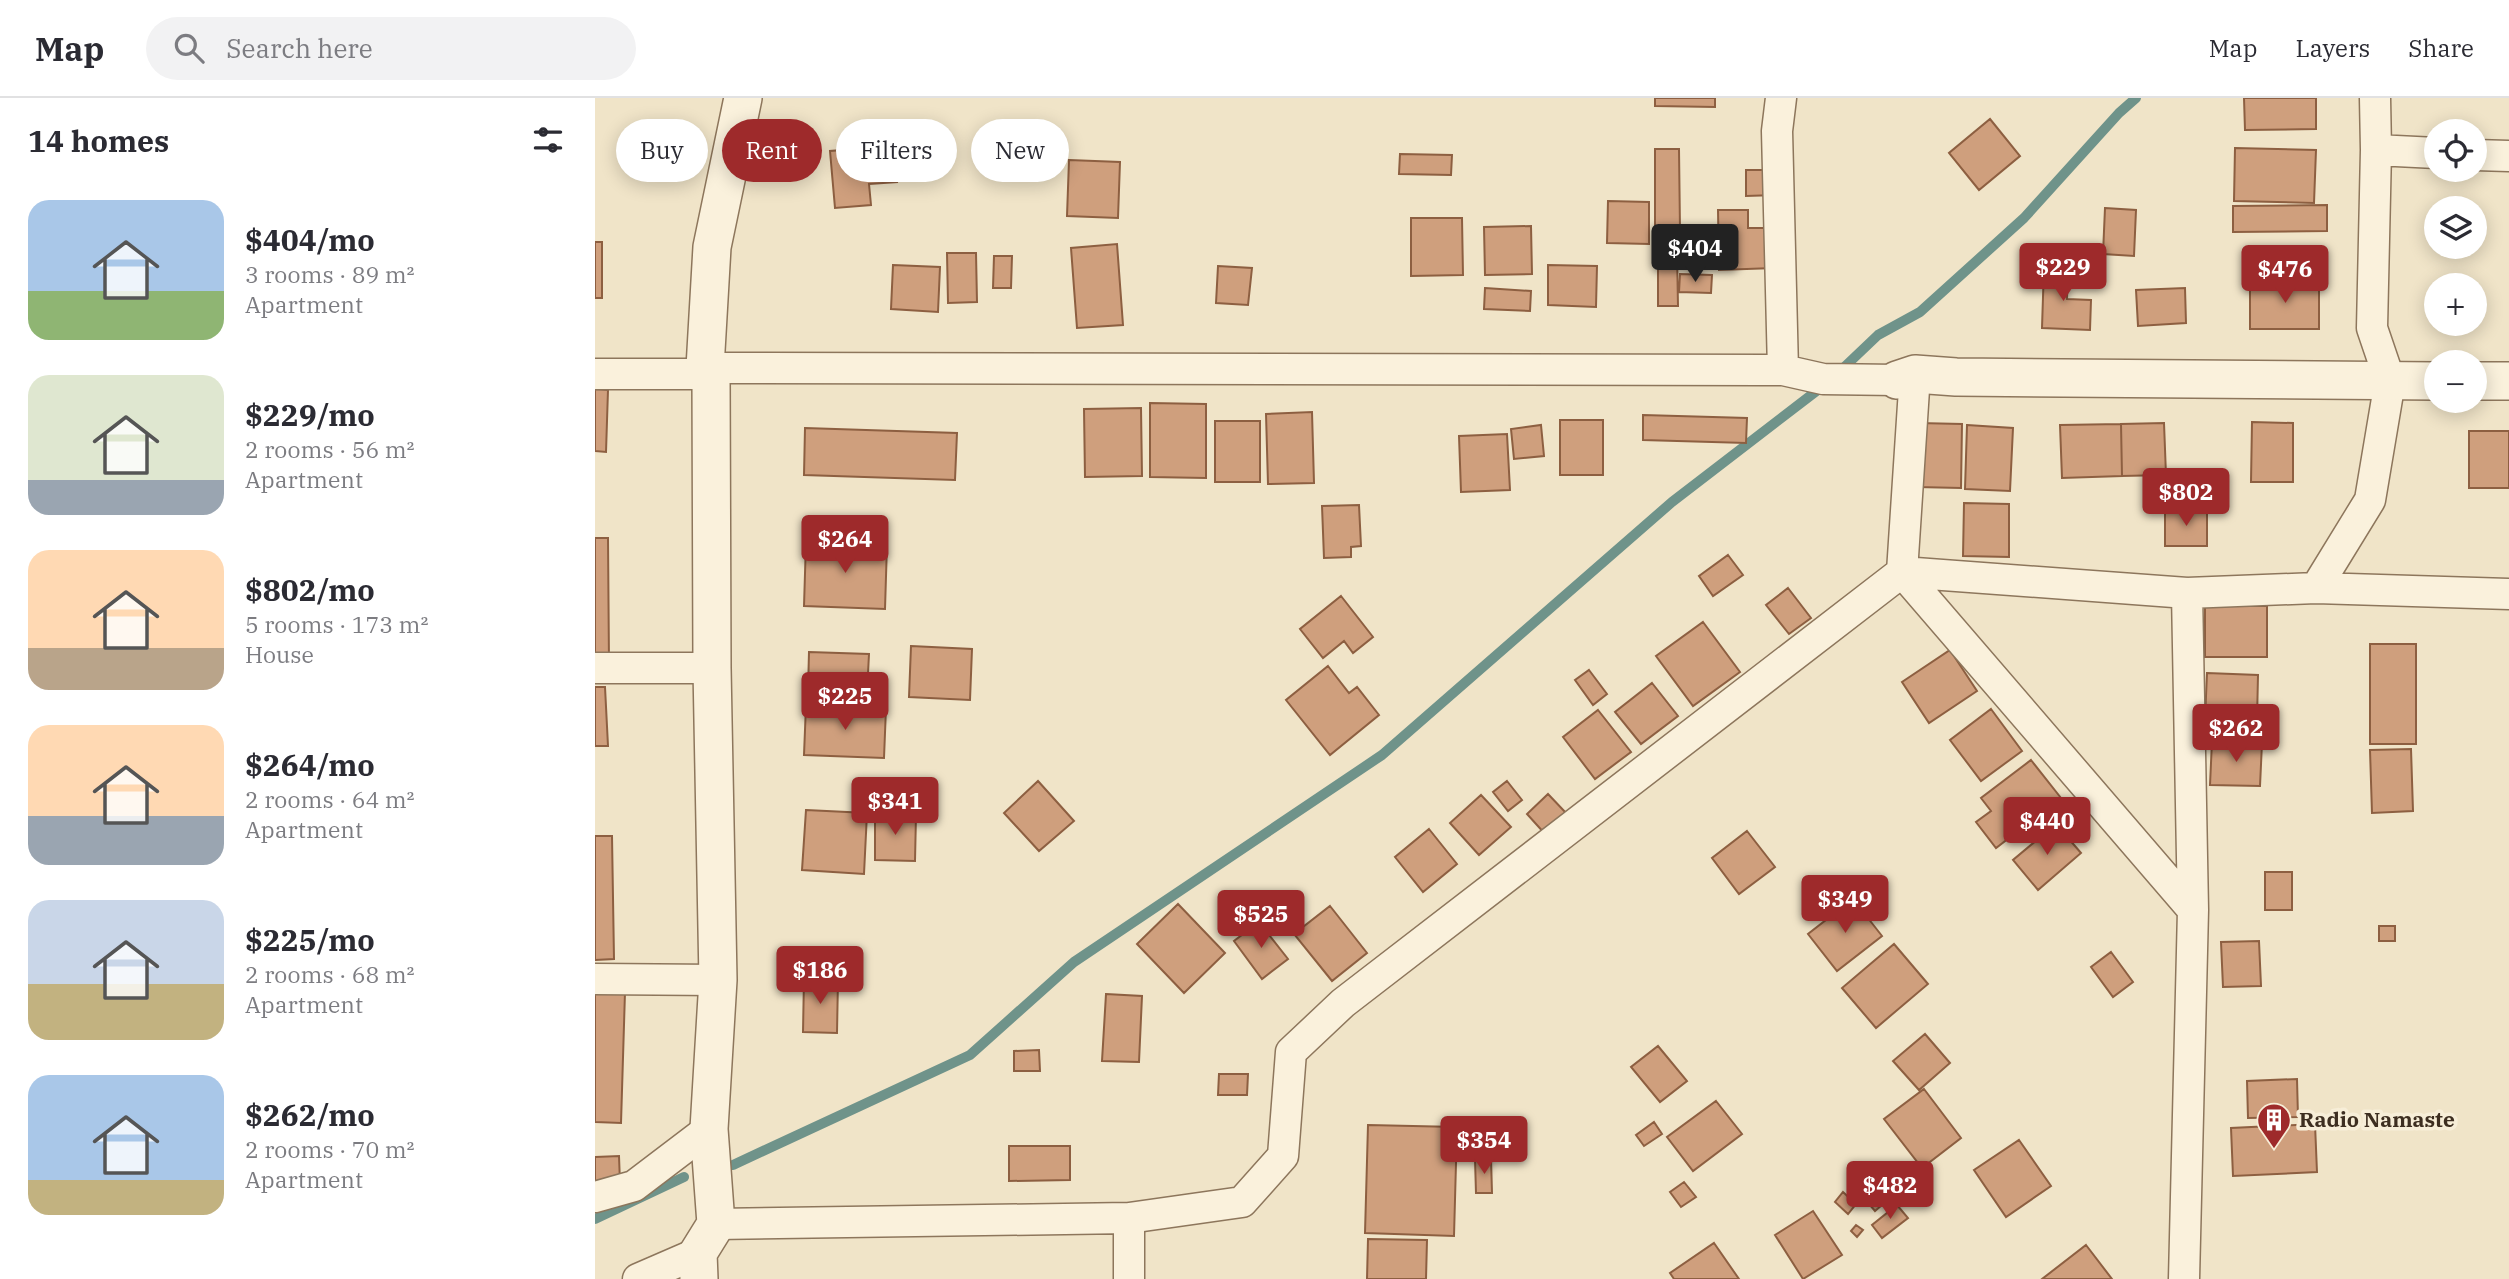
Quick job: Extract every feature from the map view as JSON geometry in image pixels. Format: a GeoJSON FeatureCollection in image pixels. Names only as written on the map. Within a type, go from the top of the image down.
{"type":"FeatureCollection","features":[{"type":"Feature","properties":{"kind":"street"},"geometry":{"type":"LineString","coordinates":[[704,1252],[718,980],[708,371],[712,247],[743,98]]}},
{"type":"Feature","properties":{"kind":"street"},"geometry":{"type":"LineString","coordinates":[[1781,98],[1777,131],[1783,370]]}},
{"type":"Feature","properties":{"kind":"street"},"geometry":{"type":"LineString","coordinates":[[2315,588],[2370,500],[2390,381],[2372,328],[2375,98]]}},
{"type":"Feature","properties":{"kind":"street"},"geometry":{"type":"LineString","coordinates":[[2376,150],[2424,152]]}},
{"type":"Feature","properties":{"kind":"street"},"geometry":{"type":"LineString","coordinates":[[2487,155],[2509,156]]}},
{"type":"Feature","properties":{"kind":"street"},"geometry":{"type":"LineString","coordinates":[[595,374],[708,371],[1783,370],[1823,379],[1957,377],[2424,381]]}},
{"type":"Feature","properties":{"kind":"street"},"geometry":{"type":"LineString","coordinates":[[1906,377],[1902,572],[2193,910]]}},
{"type":"Feature","properties":{"kind":"street"},"geometry":{"type":"LineString","coordinates":[[2487,381],[2509,381]]}},
{"type":"Feature","properties":{"kind":"street"},"geometry":{"type":"LineString","coordinates":[[638,1279],[704,1252],[1129,1218],[1242,1202],[1283,1156],[1291,1052],[1343,1003],[1902,572],[2187,593],[2315,588],[2509,594]]}},
{"type":"Feature","properties":{"kind":"street"},"geometry":{"type":"LineString","coordinates":[[2184,1279],[2193,910],[2187,593]]}},
{"type":"Feature","properties":{"kind":"street"},"geometry":{"type":"LineString","coordinates":[[595,668],[712,668]]}},
{"type":"Feature","properties":{"kind":"street"},"geometry":{"type":"LineString","coordinates":[[595,979],[718,980]]}},
{"type":"Feature","properties":{"kind":"street"},"geometry":{"type":"LineString","coordinates":[[595,1197],[634,1186],[709,1129]]}},
{"type":"Feature","properties":{"kind":"street"},"geometry":{"type":"LineString","coordinates":[[1129,1218],[1129,1279]]}},
{"type":"Feature","properties":{"kind":"building"},"geometry":{"type":"Polygon","coordinates":[[[1655,98],[1715,98],[1715,107],[1655,106],[1655,98]]]}},
{"type":"Feature","properties":{"kind":"building"},"geometry":{"type":"Polygon","coordinates":[[[2244,98],[2316,98],[2316,129],[2245,130],[2244,98]]]}},
{"type":"Feature","properties":{"kind":"building"},"geometry":{"type":"Polygon","coordinates":[[[1990,119],[2020,156],[1979,190],[1949,153],[1990,119]]]}},
{"type":"Feature","properties":{"kind":"building"},"geometry":{"type":"Polygon","coordinates":[[[2235,148],[2316,150],[2314,203],[2234,201],[2235,148]]]}},
{"type":"Feature","properties":{"kind":"building"},"geometry":{"type":"Polygon","coordinates":[[[1655,149],[1679,149],[1680,230],[1655,230],[1655,149]]]}},
{"type":"Feature","properties":{"kind":"building"},"geometry":{"type":"Polygon","coordinates":[[[830,151],[836,151],[836,182],[897,182],[869,184],[871,205],[835,208],[830,151]]]}},
{"type":"Feature","properties":{"kind":"building"},"geometry":{"type":"Polygon","coordinates":[[[1400,154],[1452,155],[1451,175],[1399,174],[1400,154]]]}},
{"type":"Feature","properties":{"kind":"building"},"geometry":{"type":"Polygon","coordinates":[[[1069,160],[1120,162],[1118,218],[1067,216],[1069,160]]]}},
{"type":"Feature","properties":{"kind":"building"},"geometry":{"type":"Polygon","coordinates":[[[1746,170],[1775,170],[1776,195],[1746,196],[1746,170]]]}},
{"type":"Feature","properties":{"kind":"building"},"geometry":{"type":"Polygon","coordinates":[[[1608,201],[1649,202],[1649,244],[1607,243],[1608,201]]]}},
{"type":"Feature","properties":{"kind":"building"},"geometry":{"type":"Polygon","coordinates":[[[2327,205],[2327,231],[2233,232],[2233,206],[2327,205]]]}},
{"type":"Feature","properties":{"kind":"building"},"geometry":{"type":"Polygon","coordinates":[[[2105,208],[2136,210],[2134,256],[2103,254],[2105,208]]]}},
{"type":"Feature","properties":{"kind":"building"},"geometry":{"type":"Polygon","coordinates":[[[1718,210],[1748,210],[1748,228],[1773,228],[1774,268],[1719,270],[1718,210]]]}},
{"type":"Feature","properties":{"kind":"building"},"geometry":{"type":"Polygon","coordinates":[[[1411,218],[1462,218],[1463,275],[1411,276],[1411,218]]]}},
{"type":"Feature","properties":{"kind":"building"},"geometry":{"type":"Polygon","coordinates":[[[1531,226],[1532,274],[1485,275],[1484,227],[1531,226]]]}},
{"type":"Feature","properties":{"kind":"building"},"geometry":{"type":"Polygon","coordinates":[[[595,242],[602,242],[602,298],[595,298],[595,242]]]}},
{"type":"Feature","properties":{"kind":"building"},"geometry":{"type":"Polygon","coordinates":[[[1117,244],[1123,325],[1077,328],[1071,248],[1117,244]]]}},
{"type":"Feature","properties":{"kind":"building"},"geometry":{"type":"Polygon","coordinates":[[[1684,248],[1712,248],[1712,263],[1684,263],[1684,248]]]}},
{"type":"Feature","properties":{"kind":"building"},"geometry":{"type":"Polygon","coordinates":[[[947,253],[976,253],[977,302],[948,303],[947,253]]]}},
{"type":"Feature","properties":{"kind":"building"},"geometry":{"type":"Polygon","coordinates":[[[1658,253],[1677,253],[1678,306],[1658,306],[1658,253]]]}},
{"type":"Feature","properties":{"kind":"building"},"geometry":{"type":"Polygon","coordinates":[[[994,256],[1012,256],[1011,288],[993,288],[994,256]]]}},
{"type":"Feature","properties":{"kind":"building"},"geometry":{"type":"Polygon","coordinates":[[[893,265],[940,267],[938,312],[891,309],[893,265]]]}},
{"type":"Feature","properties":{"kind":"building"},"geometry":{"type":"Polygon","coordinates":[[[1548,265],[1597,266],[1596,307],[1548,305],[1548,265]]]}},
{"type":"Feature","properties":{"kind":"building"},"geometry":{"type":"Polygon","coordinates":[[[1218,266],[1252,268],[1248,305],[1216,303],[1218,266]]]}},
{"type":"Feature","properties":{"kind":"building"},"geometry":{"type":"Polygon","coordinates":[[[2044,266],[2068,266],[2067,299],[2091,300],[2090,330],[2042,328],[2044,266]]]}},
{"type":"Feature","properties":{"kind":"building"},"geometry":{"type":"Polygon","coordinates":[[[1680,274],[1712,275],[1711,293],[1679,292],[1680,274]]]}},
{"type":"Feature","properties":{"kind":"building"},"geometry":{"type":"Polygon","coordinates":[[[2250,281],[2319,281],[2319,329],[2250,329],[2250,281]]]}},
{"type":"Feature","properties":{"kind":"building"},"geometry":{"type":"Polygon","coordinates":[[[1485,288],[1531,291],[1530,311],[1484,309],[1485,288]]]}},
{"type":"Feature","properties":{"kind":"building"},"geometry":{"type":"Polygon","coordinates":[[[2185,288],[2186,323],[2138,326],[2136,290],[2185,288]]]}},
{"type":"Feature","properties":{"kind":"building"},"geometry":{"type":"Polygon","coordinates":[[[595,389],[608,390],[606,452],[595,451],[595,389]]]}},
{"type":"Feature","properties":{"kind":"building"},"geometry":{"type":"Polygon","coordinates":[[[1150,403],[1206,404],[1206,478],[1150,477],[1150,403]]]}},
{"type":"Feature","properties":{"kind":"building"},"geometry":{"type":"Polygon","coordinates":[[[1141,408],[1142,476],[1085,477],[1084,409],[1141,408]]]}},
{"type":"Feature","properties":{"kind":"building"},"geometry":{"type":"Polygon","coordinates":[[[1312,412],[1314,483],[1268,484],[1266,414],[1312,412]]]}},
{"type":"Feature","properties":{"kind":"building"},"geometry":{"type":"Polygon","coordinates":[[[1643,415],[1747,418],[1746,443],[1643,440],[1643,415]]]}},
{"type":"Feature","properties":{"kind":"building"},"geometry":{"type":"Polygon","coordinates":[[[1560,420],[1603,420],[1603,475],[1560,475],[1560,420]]]}},
{"type":"Feature","properties":{"kind":"building"},"geometry":{"type":"Polygon","coordinates":[[[1215,421],[1260,421],[1260,482],[1215,482],[1215,421]]]}},
{"type":"Feature","properties":{"kind":"building"},"geometry":{"type":"Polygon","coordinates":[[[2252,422],[2293,423],[2293,482],[2251,482],[2252,422]]]}},
{"type":"Feature","properties":{"kind":"building"},"geometry":{"type":"Polygon","coordinates":[[[1918,423],[1962,424],[1961,488],[1917,487],[1918,423]]]}},
{"type":"Feature","properties":{"kind":"building"},"geometry":{"type":"Polygon","coordinates":[[[2164,423],[2166,475],[2122,476],[2121,424],[2164,423]]]}},
{"type":"Feature","properties":{"kind":"building"},"geometry":{"type":"Polygon","coordinates":[[[2121,424],[2122,476],[2062,478],[2060,425],[2121,424]]]}},
{"type":"Feature","properties":{"kind":"building"},"geometry":{"type":"Polygon","coordinates":[[[1541,425],[1544,456],[1514,459],[1511,429],[1541,425]]]}},
{"type":"Feature","properties":{"kind":"building"},"geometry":{"type":"Polygon","coordinates":[[[1967,425],[2013,428],[2010,491],[1965,489],[1967,425]]]}},
{"type":"Feature","properties":{"kind":"building"},"geometry":{"type":"Polygon","coordinates":[[[805,428],[957,433],[955,480],[804,475],[805,428]]]}},
{"type":"Feature","properties":{"kind":"building"},"geometry":{"type":"Polygon","coordinates":[[[2469,431],[2509,431],[2509,488],[2469,488],[2469,431]]]}},
{"type":"Feature","properties":{"kind":"building"},"geometry":{"type":"Polygon","coordinates":[[[1507,434],[1510,490],[1461,492],[1459,436],[1507,434]]]}},
{"type":"Feature","properties":{"kind":"building"},"geometry":{"type":"Polygon","coordinates":[[[1964,503],[2009,504],[2009,557],[1963,556],[1964,503]]]}},
{"type":"Feature","properties":{"kind":"building"},"geometry":{"type":"Polygon","coordinates":[[[1359,505],[1361,546],[1351,547],[1351,557],[1324,558],[1322,506],[1359,505]]]}},
{"type":"Feature","properties":{"kind":"building"},"geometry":{"type":"Polygon","coordinates":[[[2165,510],[2207,510],[2207,546],[2165,546],[2165,510]]]}},
{"type":"Feature","properties":{"kind":"building"},"geometry":{"type":"Polygon","coordinates":[[[595,538],[608,538],[609,664],[595,664],[595,538]]]}},
{"type":"Feature","properties":{"kind":"building"},"geometry":{"type":"Polygon","coordinates":[[[806,541],[887,544],[885,609],[804,606],[806,541]]]}},
{"type":"Feature","properties":{"kind":"building"},"geometry":{"type":"Polygon","coordinates":[[[1728,555],[1743,575],[1713,596],[1699,576],[1728,555]]]}},
{"type":"Feature","properties":{"kind":"building"},"geometry":{"type":"Polygon","coordinates":[[[1788,588],[1811,618],[1789,634],[1766,605],[1788,588]]]}},
{"type":"Feature","properties":{"kind":"building"},"geometry":{"type":"Polygon","coordinates":[[[1341,596],[1373,637],[1353,653],[1344,641],[1323,658],[1300,629],[1341,596]]]}},
{"type":"Feature","properties":{"kind":"building"},"geometry":{"type":"Polygon","coordinates":[[[2205,606],[2267,606],[2267,657],[2205,657],[2205,606]]]}},
{"type":"Feature","properties":{"kind":"building"},"geometry":{"type":"Polygon","coordinates":[[[1703,622],[1740,672],[1693,706],[1656,656],[1703,622]]]}},
{"type":"Feature","properties":{"kind":"building"},"geometry":{"type":"Polygon","coordinates":[[[2370,644],[2416,644],[2416,744],[2370,744],[2370,644]]]}},
{"type":"Feature","properties":{"kind":"building"},"geometry":{"type":"Polygon","coordinates":[[[911,646],[972,649],[970,700],[909,697],[911,646]]]}},
{"type":"Feature","properties":{"kind":"building"},"geometry":{"type":"Polygon","coordinates":[[[1950,650],[1977,691],[1929,723],[1902,682],[1950,650]]]}},
{"type":"Feature","properties":{"kind":"building"},"geometry":{"type":"Polygon","coordinates":[[[809,652],[869,654],[867,693],[808,691],[809,652]]]}},
{"type":"Feature","properties":{"kind":"building"},"geometry":{"type":"Polygon","coordinates":[[[1328,666],[1349,693],[1357,687],[1379,715],[1330,755],[1286,700],[1328,666]]]}},
{"type":"Feature","properties":{"kind":"building"},"geometry":{"type":"Polygon","coordinates":[[[1589,670],[1607,694],[1593,705],[1575,680],[1589,670]]]}},
{"type":"Feature","properties":{"kind":"building"},"geometry":{"type":"Polygon","coordinates":[[[2207,673],[2258,675],[2257,720],[2205,719],[2207,673]]]}},
{"type":"Feature","properties":{"kind":"building"},"geometry":{"type":"Polygon","coordinates":[[[1652,683],[1678,716],[1641,744],[1615,712],[1652,683]]]}},
{"type":"Feature","properties":{"kind":"building"},"geometry":{"type":"Polygon","coordinates":[[[595,687],[605,687],[608,746],[595,746],[595,687]]]}},
{"type":"Feature","properties":{"kind":"building"},"geometry":{"type":"Polygon","coordinates":[[[806,705],[886,708],[884,758],[804,755],[806,705]]]}},
{"type":"Feature","properties":{"kind":"building"},"geometry":{"type":"Polygon","coordinates":[[[1991,709],[2022,751],[1981,781],[1950,740],[1991,709]]]}},
{"type":"Feature","properties":{"kind":"building"},"geometry":{"type":"Polygon","coordinates":[[[1598,710],[1631,752],[1595,779],[1563,737],[1598,710]]]}},
{"type":"Feature","properties":{"kind":"building"},"geometry":{"type":"Polygon","coordinates":[[[2212,741],[2262,743],[2260,786],[2210,785],[2212,741]]]}},
{"type":"Feature","properties":{"kind":"building"},"geometry":{"type":"Polygon","coordinates":[[[2411,749],[2413,811],[2372,813],[2370,750],[2411,749]]]}},
{"type":"Feature","properties":{"kind":"building"},"geometry":{"type":"Polygon","coordinates":[[[2031,760],[2061,798],[1996,848],[1976,822],[1991,811],[1981,798],[2031,760]]]}},
{"type":"Feature","properties":{"kind":"building"},"geometry":{"type":"Polygon","coordinates":[[[1038,781],[1074,821],[1039,851],[1004,813],[1038,781]]]}},
{"type":"Feature","properties":{"kind":"building"},"geometry":{"type":"Polygon","coordinates":[[[1507,781],[1522,800],[1508,811],[1493,792],[1507,781]]]}},
{"type":"Feature","properties":{"kind":"building"},"geometry":{"type":"Polygon","coordinates":[[[1548,794],[1567,814],[1546,835],[1527,814],[1548,794]]]}},
{"type":"Feature","properties":{"kind":"building"},"geometry":{"type":"Polygon","coordinates":[[[1481,795],[1511,827],[1479,855],[1450,823],[1481,795]]]}},
{"type":"Feature","properties":{"kind":"building"},"geometry":{"type":"Polygon","coordinates":[[[806,810],[867,813],[864,874],[802,870],[806,810]]]}},
{"type":"Feature","properties":{"kind":"building"},"geometry":{"type":"Polygon","coordinates":[[[875,814],[916,815],[915,861],[875,860],[875,814]]]}},
{"type":"Feature","properties":{"kind":"building"},"geometry":{"type":"Polygon","coordinates":[[[2056,824],[2081,853],[2038,890],[2013,860],[2056,824]]]}},
{"type":"Feature","properties":{"kind":"building"},"geometry":{"type":"Polygon","coordinates":[[[1429,829],[1457,864],[1423,892],[1395,857],[1429,829]]]}},
{"type":"Feature","properties":{"kind":"building"},"geometry":{"type":"Polygon","coordinates":[[[1747,831],[1775,867],[1739,894],[1712,858],[1747,831]]]}},
{"type":"Feature","properties":{"kind":"building"},"geometry":{"type":"Polygon","coordinates":[[[595,836],[612,836],[614,959],[595,960],[595,836]]]}},
{"type":"Feature","properties":{"kind":"building"},"geometry":{"type":"Polygon","coordinates":[[[2265,872],[2292,872],[2292,910],[2265,910],[2265,872]]]}},
{"type":"Feature","properties":{"kind":"building"},"geometry":{"type":"Polygon","coordinates":[[[1853,899],[1882,936],[1837,971],[1808,934],[1853,899]]]}},
{"type":"Feature","properties":{"kind":"building"},"geometry":{"type":"Polygon","coordinates":[[[1178,904],[1225,953],[1184,993],[1137,944],[1178,904]]]}},
{"type":"Feature","properties":{"kind":"building"},"geometry":{"type":"Polygon","coordinates":[[[1330,906],[1367,953],[1332,981],[1294,934],[1330,906]]]}},
{"type":"Feature","properties":{"kind":"building"},"geometry":{"type":"Polygon","coordinates":[[[1259,922],[1288,959],[1262,979],[1234,941],[1259,922]]]}},
{"type":"Feature","properties":{"kind":"building"},"geometry":{"type":"Polygon","coordinates":[[[2379,926],[2395,926],[2395,941],[2379,941],[2379,926]]]}},
{"type":"Feature","properties":{"kind":"building"},"geometry":{"type":"Polygon","coordinates":[[[2259,941],[2261,986],[2223,987],[2221,942],[2259,941]]]}},
{"type":"Feature","properties":{"kind":"building"},"geometry":{"type":"Polygon","coordinates":[[[1894,944],[1928,984],[1876,1028],[1842,988],[1894,944]]]}},
{"type":"Feature","properties":{"kind":"building"},"geometry":{"type":"Polygon","coordinates":[[[2111,952],[2133,982],[2113,997],[2091,967],[2111,952]]]}},
{"type":"Feature","properties":{"kind":"building"},"geometry":{"type":"Polygon","coordinates":[[[804,978],[838,979],[837,1033],[803,1032],[804,978]]]}},
{"type":"Feature","properties":{"kind":"building"},"geometry":{"type":"Polygon","coordinates":[[[595,992],[625,992],[621,1123],[595,1122],[595,992]]]}},
{"type":"Feature","properties":{"kind":"building"},"geometry":{"type":"Polygon","coordinates":[[[1106,994],[1142,996],[1139,1062],[1102,1061],[1106,994]]]}},
{"type":"Feature","properties":{"kind":"building"},"geometry":{"type":"Polygon","coordinates":[[[1925,1034],[1950,1063],[1919,1090],[1893,1061],[1925,1034]]]}},
{"type":"Feature","properties":{"kind":"building"},"geometry":{"type":"Polygon","coordinates":[[[1658,1046],[1687,1081],[1660,1102],[1631,1067],[1658,1046]]]}},
{"type":"Feature","properties":{"kind":"building"},"geometry":{"type":"Polygon","coordinates":[[[1039,1050],[1040,1071],[1014,1071],[1014,1051],[1039,1050]]]}},
{"type":"Feature","properties":{"kind":"building"},"geometry":{"type":"Polygon","coordinates":[[[1219,1074],[1248,1074],[1247,1095],[1218,1095],[1219,1074]]]}},
{"type":"Feature","properties":{"kind":"building"},"geometry":{"type":"Polygon","coordinates":[[[2297,1079],[2298,1117],[2248,1118],[2247,1081],[2297,1079]]]}},
{"type":"Feature","properties":{"kind":"building"},"geometry":{"type":"Polygon","coordinates":[[[1924,1089],[1961,1138],[1922,1168],[1884,1119],[1924,1089]]]}},
{"type":"Feature","properties":{"kind":"building"},"geometry":{"type":"Polygon","coordinates":[[[1716,1101],[1742,1134],[1693,1171],[1667,1137],[1716,1101]]]}},
{"type":"Feature","properties":{"kind":"building"},"geometry":{"type":"Polygon","coordinates":[[[1654,1122],[1662,1134],[1644,1146],[1636,1135],[1654,1122]]]}},
{"type":"Feature","properties":{"kind":"building","name":"Radio Namaste"},"geometry":{"type":"Polygon","coordinates":[[[2315,1124],[2317,1172],[2233,1176],[2231,1128],[2315,1124]]]}},
{"type":"Feature","properties":{"kind":"building"},"geometry":{"type":"Polygon","coordinates":[[[1368,1125],[1457,1127],[1454,1236],[1365,1233],[1368,1125]]]}},
{"type":"Feature","properties":{"kind":"building"},"geometry":{"type":"Polygon","coordinates":[[[2019,1140],[2051,1186],[2006,1217],[1974,1170],[2019,1140]]]}},
{"type":"Feature","properties":{"kind":"building"},"geometry":{"type":"Polygon","coordinates":[[[1009,1146],[1070,1146],[1070,1180],[1009,1181],[1009,1146]]]}},
{"type":"Feature","properties":{"kind":"building"},"geometry":{"type":"Polygon","coordinates":[[[619,1156],[620,1183],[595,1184],[595,1157],[619,1156]]]}},
{"type":"Feature","properties":{"kind":"building"},"geometry":{"type":"Polygon","coordinates":[[[1491,1158],[1492,1193],[1476,1193],[1475,1159],[1491,1158]]]}},
{"type":"Feature","properties":{"kind":"building"},"geometry":{"type":"Polygon","coordinates":[[[1863,1168],[1890,1198],[1875,1211],[1849,1180],[1863,1168]]]}},
{"type":"Feature","properties":{"kind":"building"},"geometry":{"type":"Polygon","coordinates":[[[1684,1182],[1696,1197],[1681,1207],[1670,1192],[1684,1182]]]}},
{"type":"Feature","properties":{"kind":"building"},"geometry":{"type":"Polygon","coordinates":[[[1843,1192],[1856,1204],[1848,1214],[1835,1202],[1843,1192]]]}},
{"type":"Feature","properties":{"kind":"building"},"geometry":{"type":"Polygon","coordinates":[[[1897,1205],[1908,1218],[1882,1238],[1872,1225],[1897,1205]]]}},
{"type":"Feature","properties":{"kind":"building"},"geometry":{"type":"Polygon","coordinates":[[[1813,1211],[1842,1255],[1803,1279],[1775,1235],[1813,1211]]]}},
{"type":"Feature","properties":{"kind":"building"},"geometry":{"type":"Polygon","coordinates":[[[1856,1225],[1863,1230],[1857,1237],[1851,1231],[1856,1225]]]}},
{"type":"Feature","properties":{"kind":"building"},"geometry":{"type":"Polygon","coordinates":[[[1368,1239],[1427,1240],[1426,1279],[1367,1279],[1368,1239]]]}},
{"type":"Feature","properties":{"kind":"building"},"geometry":{"type":"Polygon","coordinates":[[[1714,1243],[1739,1279],[1674,1279],[1670,1273],[1714,1243]]]}},
{"type":"Feature","properties":{"kind":"building"},"geometry":{"type":"Polygon","coordinates":[[[2086,1245],[2112,1279],[2042,1279],[2086,1245]]]}},
{"type":"Feature","properties":{"kind":"waterway"},"geometry":{"type":"LineString","coordinates":[[1837,374],[1878,335],[1920,312],[2024,218],[2119,113],[2136,98]]}},
{"type":"Feature","properties":{"kind":"waterway"},"geometry":{"type":"LineString","coordinates":[[733,1165],[970,1055],[1074,962],[1382,755],[1672,502],[1823,386]]}},
{"type":"Feature","properties":{"kind":"waterway"},"geometry":{"type":"LineString","coordinates":[[595,1219],[684,1177]]}},
{"type":"Feature","properties":{"kind":"place","name":"Radio Namaste"},"geometry":{"type":"Point","coordinates":[2274,1150]}}]}
